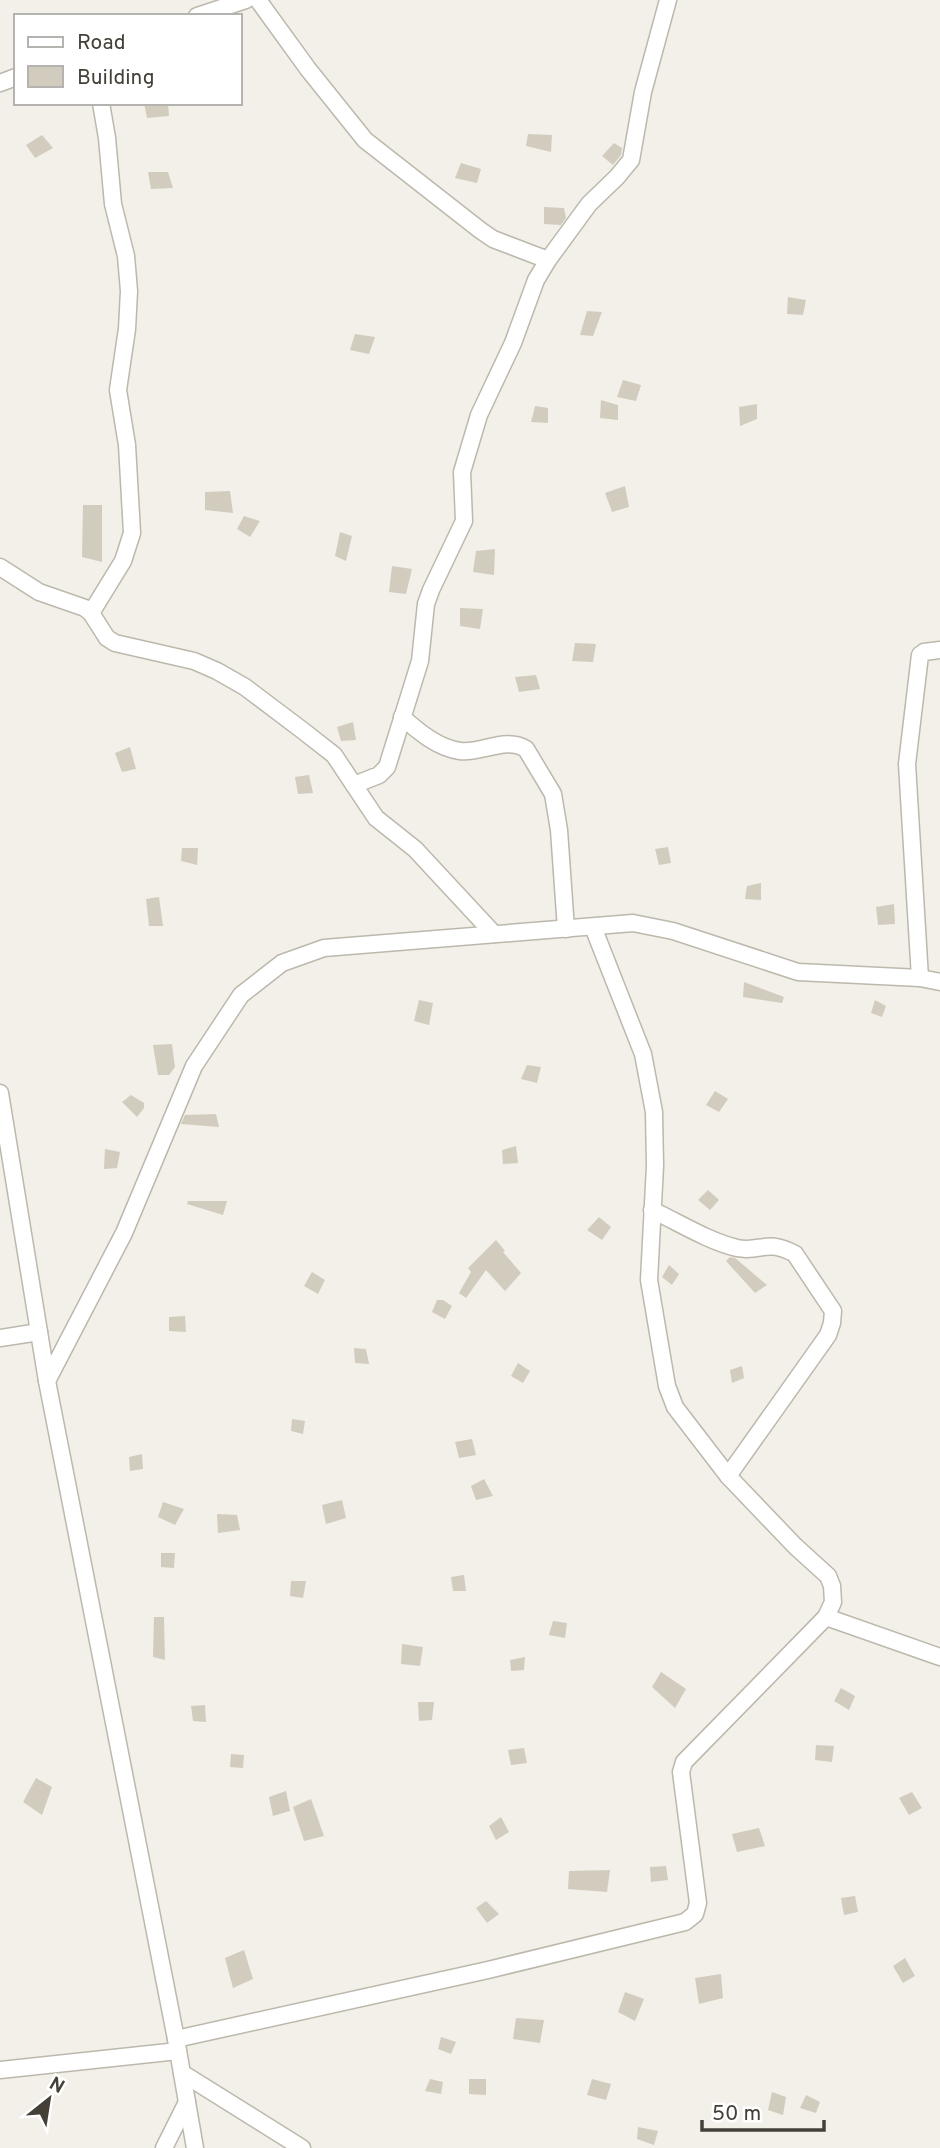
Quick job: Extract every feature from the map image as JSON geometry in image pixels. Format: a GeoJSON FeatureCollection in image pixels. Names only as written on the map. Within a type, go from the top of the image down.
{"type":"FeatureCollection","features":[{"type":"Feature","properties":{"kind":"street"},"geometry":{"type":"LineString","coordinates":[[203,14],[246,0]]}},
{"type":"Feature","properties":{"kind":"street"},"geometry":{"type":"LineString","coordinates":[[258,0],[365,140],[493,239],[548,260]]}},
{"type":"Feature","properties":{"kind":"street"},"geometry":{"type":"LineString","coordinates":[[354,785],[384,772],[420,661],[426,604],[464,521],[462,472],[479,415],[513,343],[536,280],[589,204],[631,160],[643,92],[668,0]]}},
{"type":"Feature","properties":{"kind":"street"},"geometry":{"type":"LineString","coordinates":[[91,613],[123,561],[132,533],[127,445],[118,390],[127,329],[129,291],[126,256],[113,204],[101,105]]}},
{"type":"Feature","properties":{"kind":"street"},"geometry":{"type":"LineString","coordinates":[[0,567],[39,592],[73,603],[91,613],[107,638],[115,643],[194,660],[245,687],[334,755],[376,818],[415,849],[494,934]]}},
{"type":"Feature","properties":{"kind":"street"},"geometry":{"type":"LineString","coordinates":[[920,978],[907,764],[920,655],[940,650]]}},
{"type":"Feature","properties":{"kind":"street"},"geometry":{"type":"LineString","coordinates":[[402,718],[438,743],[463,752],[512,744],[526,749],[553,794],[559,830],[566,929]]}},
{"type":"Feature","properties":{"kind":"street"},"geometry":{"type":"LineString","coordinates":[[47,1381],[124,1233],[194,1066],[240,995],[282,963],[324,948],[633,923],[673,931],[798,972],[920,978],[940,982]]}},
{"type":"Feature","properties":{"kind":"street"},"geometry":{"type":"LineString","coordinates":[[0,2070],[177,2045],[685,1922],[695,1914],[698,1903],[681,1772],[684,1762],[826,1617],[833,1602],[832,1586],[828,1576],[795,1546],[728,1476],[674,1407],[667,1386],[649,1280],[654,1112],[643,1054],[593,926]]}},
{"type":"Feature","properties":{"kind":"street"},"geometry":{"type":"LineString","coordinates":[[0,1093],[47,1381],[195,2148]]}},
{"type":"Feature","properties":{"kind":"street"},"geometry":{"type":"LineString","coordinates":[[652,1210],[710,1238],[740,1248],[775,1245],[795,1254],[832,1311],[828,1335],[728,1476]]}},
{"type":"Feature","properties":{"kind":"street"},"geometry":{"type":"LineString","coordinates":[[0,1338],[39,1332]]}},
{"type":"Feature","properties":{"kind":"street"},"geometry":{"type":"LineString","coordinates":[[826,1617],[940,1657]]}},
{"type":"Feature","properties":{"kind":"street"},"geometry":{"type":"LineString","coordinates":[[182,2073],[302,2148]]}},
{"type":"Feature","properties":{"kind":"street"},"geometry":{"type":"LineString","coordinates":[[164,2148],[187,2102]]}},
{"type":"Feature","properties":{"kind":"building"},"geometry":{"type":"Polygon","coordinates":[[[144,105],[168,105],[169,116],[147,118],[144,105]]]}},
{"type":"Feature","properties":{"kind":"building"},"geometry":{"type":"Polygon","coordinates":[[[528,134],[552,135],[551,152],[526,146],[528,134]]]}},
{"type":"Feature","properties":{"kind":"building"},"geometry":{"type":"Polygon","coordinates":[[[42,135],[53,148],[35,158],[26,145],[42,135]]]}},
{"type":"Feature","properties":{"kind":"building"},"geometry":{"type":"Polygon","coordinates":[[[614,143],[622,148],[621,155],[613,165],[602,156],[614,143]]]}},
{"type":"Feature","properties":{"kind":"building"},"geometry":{"type":"Polygon","coordinates":[[[461,163],[481,169],[477,183],[455,178],[461,163]]]}},
{"type":"Feature","properties":{"kind":"building"},"geometry":{"type":"Polygon","coordinates":[[[148,172],[168,172],[173,188],[151,189],[148,172]]]}},
{"type":"Feature","properties":{"kind":"building"},"geometry":{"type":"Polygon","coordinates":[[[544,207],[564,208],[566,218],[561,225],[544,224],[544,207]]]}},
{"type":"Feature","properties":{"kind":"building"},"geometry":{"type":"Polygon","coordinates":[[[788,297],[806,300],[803,315],[787,314],[788,297]]]}},
{"type":"Feature","properties":{"kind":"building"},"geometry":{"type":"Polygon","coordinates":[[[587,311],[602,312],[593,336],[580,335],[587,311]]]}},
{"type":"Feature","properties":{"kind":"building"},"geometry":{"type":"Polygon","coordinates":[[[355,334],[375,337],[369,354],[350,350],[355,334]]]}},
{"type":"Feature","properties":{"kind":"building"},"geometry":{"type":"Polygon","coordinates":[[[623,380],[641,385],[636,401],[617,397],[623,380]]]}},
{"type":"Feature","properties":{"kind":"building"},"geometry":{"type":"Polygon","coordinates":[[[601,400],[618,405],[618,420],[600,418],[601,400]]]}},
{"type":"Feature","properties":{"kind":"building"},"geometry":{"type":"Polygon","coordinates":[[[757,404],[757,419],[740,426],[739,407],[757,404]]]}},
{"type":"Feature","properties":{"kind":"building"},"geometry":{"type":"Polygon","coordinates":[[[535,406],[548,408],[548,423],[531,422],[535,406]]]}},
{"type":"Feature","properties":{"kind":"building"},"geometry":{"type":"Polygon","coordinates":[[[625,486],[629,507],[612,512],[605,493],[625,486]]]}},
{"type":"Feature","properties":{"kind":"building"},"geometry":{"type":"Polygon","coordinates":[[[230,491],[233,513],[205,510],[205,492],[230,491]]]}},
{"type":"Feature","properties":{"kind":"building"},"geometry":{"type":"Polygon","coordinates":[[[83,505],[102,505],[102,562],[82,557],[83,505]]]}},
{"type":"Feature","properties":{"kind":"building"},"geometry":{"type":"Polygon","coordinates":[[[244,516],[260,521],[250,537],[237,529],[244,516]]]}},
{"type":"Feature","properties":{"kind":"building"},"geometry":{"type":"Polygon","coordinates":[[[340,532],[352,536],[346,561],[335,556],[340,532]]]}},
{"type":"Feature","properties":{"kind":"building"},"geometry":{"type":"Polygon","coordinates":[[[495,549],[494,575],[473,572],[476,551],[495,549]]]}},
{"type":"Feature","properties":{"kind":"building"},"geometry":{"type":"Polygon","coordinates":[[[392,566],[412,569],[406,594],[389,592],[392,566]]]}},
{"type":"Feature","properties":{"kind":"building"},"geometry":{"type":"Polygon","coordinates":[[[460,608],[483,609],[480,629],[460,626],[460,608]]]}},
{"type":"Feature","properties":{"kind":"building"},"geometry":{"type":"Polygon","coordinates":[[[575,643],[596,644],[593,662],[572,661],[575,643]]]}},
{"type":"Feature","properties":{"kind":"building"},"geometry":{"type":"Polygon","coordinates":[[[536,675],[540,689],[519,692],[515,677],[536,675]]]}},
{"type":"Feature","properties":{"kind":"building"},"geometry":{"type":"Polygon","coordinates":[[[353,722],[356,740],[341,741],[337,727],[353,722]]]}},
{"type":"Feature","properties":{"kind":"building"},"geometry":{"type":"Polygon","coordinates":[[[130,747],[136,769],[122,772],[115,753],[130,747]]]}},
{"type":"Feature","properties":{"kind":"building"},"geometry":{"type":"Polygon","coordinates":[[[309,775],[313,793],[298,794],[295,777],[309,775]]]}},
{"type":"Feature","properties":{"kind":"building"},"geometry":{"type":"Polygon","coordinates":[[[668,847],[671,863],[659,865],[655,849],[668,847]]]}},
{"type":"Feature","properties":{"kind":"building"},"geometry":{"type":"Polygon","coordinates":[[[182,848],[198,848],[197,865],[181,861],[182,848]]]}},
{"type":"Feature","properties":{"kind":"building"},"geometry":{"type":"Polygon","coordinates":[[[761,883],[761,900],[745,899],[747,886],[761,883]]]}},
{"type":"Feature","properties":{"kind":"building"},"geometry":{"type":"Polygon","coordinates":[[[159,897],[163,926],[149,926],[146,899],[159,897]]]}},
{"type":"Feature","properties":{"kind":"building"},"geometry":{"type":"Polygon","coordinates":[[[894,904],[895,924],[878,925],[876,907],[894,904]]]}},
{"type":"Feature","properties":{"kind":"building"},"geometry":{"type":"Polygon","coordinates":[[[744,982],[784,997],[782,1003],[743,997],[744,982]]]}},
{"type":"Feature","properties":{"kind":"building"},"geometry":{"type":"Polygon","coordinates":[[[419,1000],[433,1003],[429,1025],[414,1021],[419,1000]]]}},
{"type":"Feature","properties":{"kind":"building"},"geometry":{"type":"Polygon","coordinates":[[[875,1000],[886,1006],[882,1017],[871,1013],[875,1000]]]}},
{"type":"Feature","properties":{"kind":"building"},"geometry":{"type":"Polygon","coordinates":[[[172,1044],[175,1067],[169,1075],[158,1075],[153,1045],[172,1044]]]}},
{"type":"Feature","properties":{"kind":"building"},"geometry":{"type":"Polygon","coordinates":[[[527,1065],[541,1067],[537,1083],[521,1079],[527,1065]]]}},
{"type":"Feature","properties":{"kind":"building"},"geometry":{"type":"Polygon","coordinates":[[[715,1091],[728,1099],[719,1112],[706,1105],[715,1091]]]}},
{"type":"Feature","properties":{"kind":"building"},"geometry":{"type":"Polygon","coordinates":[[[131,1095],[144,1103],[144,1108],[137,1117],[122,1102],[131,1095]]]}},
{"type":"Feature","properties":{"kind":"building"},"geometry":{"type":"Polygon","coordinates":[[[216,1114],[219,1127],[181,1124],[185,1115],[216,1114]]]}},
{"type":"Feature","properties":{"kind":"building"},"geometry":{"type":"Polygon","coordinates":[[[516,1146],[518,1163],[503,1164],[502,1150],[516,1146]]]}},
{"type":"Feature","properties":{"kind":"building"},"geometry":{"type":"Polygon","coordinates":[[[105,1149],[120,1152],[117,1168],[104,1169],[105,1149]]]}},
{"type":"Feature","properties":{"kind":"building"},"geometry":{"type":"Polygon","coordinates":[[[708,1190],[719,1200],[710,1210],[698,1200],[708,1190]]]}},
{"type":"Feature","properties":{"kind":"building"},"geometry":{"type":"Polygon","coordinates":[[[188,1201],[227,1201],[223,1215],[187,1204],[188,1201]]]}},
{"type":"Feature","properties":{"kind":"building"},"geometry":{"type":"Polygon","coordinates":[[[599,1217],[611,1227],[602,1240],[587,1230],[599,1217]]]}},
{"type":"Feature","properties":{"kind":"building"},"geometry":{"type":"Polygon","coordinates":[[[496,1240],[521,1273],[505,1291],[486,1270],[466,1298],[459,1293],[471,1272],[468,1268],[496,1240]]]}},
{"type":"Feature","properties":{"kind":"building"},"geometry":{"type":"Polygon","coordinates":[[[730,1257],[735,1258],[767,1285],[755,1293],[726,1261],[730,1257]]]}},
{"type":"Feature","properties":{"kind":"building"},"geometry":{"type":"Polygon","coordinates":[[[669,1265],[679,1274],[672,1285],[662,1277],[669,1265]]]}},
{"type":"Feature","properties":{"kind":"building"},"geometry":{"type":"Polygon","coordinates":[[[312,1272],[325,1280],[318,1294],[304,1286],[312,1272]]]}},
{"type":"Feature","properties":{"kind":"building"},"geometry":{"type":"Polygon","coordinates":[[[437,1300],[443,1300],[452,1306],[445,1319],[432,1312],[437,1300]]]}},
{"type":"Feature","properties":{"kind":"building"},"geometry":{"type":"Polygon","coordinates":[[[185,1316],[186,1332],[169,1331],[169,1317],[185,1316]]]}},
{"type":"Feature","properties":{"kind":"building"},"geometry":{"type":"Polygon","coordinates":[[[354,1348],[366,1349],[369,1364],[355,1363],[354,1348]]]}},
{"type":"Feature","properties":{"kind":"building"},"geometry":{"type":"Polygon","coordinates":[[[518,1363],[530,1371],[523,1383],[511,1376],[518,1363]]]}},
{"type":"Feature","properties":{"kind":"building"},"geometry":{"type":"Polygon","coordinates":[[[742,1366],[744,1378],[732,1383],[730,1370],[742,1366]]]}},
{"type":"Feature","properties":{"kind":"building"},"geometry":{"type":"Polygon","coordinates":[[[292,1419],[305,1421],[303,1434],[291,1431],[292,1419]]]}},
{"type":"Feature","properties":{"kind":"building"},"geometry":{"type":"Polygon","coordinates":[[[472,1439],[476,1455],[459,1458],[455,1442],[472,1439]]]}},
{"type":"Feature","properties":{"kind":"building"},"geometry":{"type":"Polygon","coordinates":[[[142,1454],[143,1469],[130,1471],[129,1457],[142,1454]]]}},
{"type":"Feature","properties":{"kind":"building"},"geometry":{"type":"Polygon","coordinates":[[[484,1479],[493,1496],[476,1500],[471,1486],[484,1479]]]}},
{"type":"Feature","properties":{"kind":"building"},"geometry":{"type":"Polygon","coordinates":[[[342,1500],[346,1518],[326,1524],[322,1505],[342,1500]]]}},
{"type":"Feature","properties":{"kind":"building"},"geometry":{"type":"Polygon","coordinates":[[[163,1502],[184,1509],[175,1525],[158,1517],[163,1502]]]}},
{"type":"Feature","properties":{"kind":"building"},"geometry":{"type":"Polygon","coordinates":[[[217,1514],[237,1515],[240,1530],[218,1533],[217,1514]]]}},
{"type":"Feature","properties":{"kind":"building"},"geometry":{"type":"Polygon","coordinates":[[[161,1553],[175,1553],[174,1568],[161,1567],[161,1553]]]}},
{"type":"Feature","properties":{"kind":"building"},"geometry":{"type":"Polygon","coordinates":[[[464,1575],[466,1591],[453,1591],[451,1577],[464,1575]]]}},
{"type":"Feature","properties":{"kind":"building"},"geometry":{"type":"Polygon","coordinates":[[[291,1581],[306,1581],[303,1598],[290,1596],[291,1581]]]}},
{"type":"Feature","properties":{"kind":"building"},"geometry":{"type":"Polygon","coordinates":[[[154,1617],[164,1617],[165,1660],[153,1657],[154,1617]]]}},
{"type":"Feature","properties":{"kind":"building"},"geometry":{"type":"Polygon","coordinates":[[[553,1621],[567,1623],[565,1638],[549,1635],[553,1621]]]}},
{"type":"Feature","properties":{"kind":"building"},"geometry":{"type":"Polygon","coordinates":[[[402,1644],[423,1647],[420,1666],[401,1664],[402,1644]]]}},
{"type":"Feature","properties":{"kind":"building"},"geometry":{"type":"Polygon","coordinates":[[[525,1657],[524,1670],[511,1671],[510,1660],[525,1657]]]}},
{"type":"Feature","properties":{"kind":"building"},"geometry":{"type":"Polygon","coordinates":[[[661,1672],[686,1689],[675,1708],[652,1687],[661,1672]]]}},
{"type":"Feature","properties":{"kind":"building"},"geometry":{"type":"Polygon","coordinates":[[[841,1688],[855,1696],[849,1710],[834,1701],[841,1688]]]}},
{"type":"Feature","properties":{"kind":"building"},"geometry":{"type":"Polygon","coordinates":[[[418,1702],[434,1702],[432,1720],[419,1721],[418,1702]]]}},
{"type":"Feature","properties":{"kind":"building"},"geometry":{"type":"Polygon","coordinates":[[[205,1705],[206,1722],[193,1721],[191,1706],[205,1705]]]}},
{"type":"Feature","properties":{"kind":"building"},"geometry":{"type":"Polygon","coordinates":[[[816,1745],[834,1746],[832,1762],[815,1760],[816,1745]]]}},
{"type":"Feature","properties":{"kind":"building"},"geometry":{"type":"Polygon","coordinates":[[[524,1748],[527,1763],[511,1765],[508,1750],[524,1748]]]}},
{"type":"Feature","properties":{"kind":"building"},"geometry":{"type":"Polygon","coordinates":[[[231,1754],[244,1755],[243,1768],[230,1767],[231,1754]]]}},
{"type":"Feature","properties":{"kind":"building"},"geometry":{"type":"Polygon","coordinates":[[[36,1778],[52,1787],[42,1815],[23,1802],[36,1778]]]}},
{"type":"Feature","properties":{"kind":"building"},"geometry":{"type":"Polygon","coordinates":[[[286,1791],[290,1811],[273,1816],[269,1797],[286,1791]]]}},
{"type":"Feature","properties":{"kind":"building"},"geometry":{"type":"Polygon","coordinates":[[[912,1792],[922,1808],[909,1815],[899,1798],[912,1792]]]}},
{"type":"Feature","properties":{"kind":"building"},"geometry":{"type":"Polygon","coordinates":[[[311,1799],[324,1836],[304,1841],[293,1807],[311,1799]]]}},
{"type":"Feature","properties":{"kind":"building"},"geometry":{"type":"Polygon","coordinates":[[[501,1817],[509,1832],[496,1840],[489,1826],[501,1817]]]}},
{"type":"Feature","properties":{"kind":"building"},"geometry":{"type":"Polygon","coordinates":[[[759,1828],[765,1846],[737,1852],[732,1834],[759,1828]]]}},
{"type":"Feature","properties":{"kind":"building"},"geometry":{"type":"Polygon","coordinates":[[[666,1866],[668,1880],[651,1882],[650,1867],[666,1866]]]}},
{"type":"Feature","properties":{"kind":"building"},"geometry":{"type":"Polygon","coordinates":[[[610,1870],[607,1892],[568,1889],[569,1871],[610,1870]]]}},
{"type":"Feature","properties":{"kind":"building"},"geometry":{"type":"Polygon","coordinates":[[[855,1896],[858,1912],[844,1915],[841,1898],[855,1896]]]}},
{"type":"Feature","properties":{"kind":"building"},"geometry":{"type":"Polygon","coordinates":[[[486,1901],[499,1914],[487,1923],[476,1908],[486,1901]]]}},
{"type":"Feature","properties":{"kind":"building"},"geometry":{"type":"Polygon","coordinates":[[[244,1950],[253,1979],[233,1988],[225,1958],[244,1950]]]}},
{"type":"Feature","properties":{"kind":"building"},"geometry":{"type":"Polygon","coordinates":[[[905,1958],[915,1976],[903,1983],[893,1966],[905,1958]]]}},
{"type":"Feature","properties":{"kind":"building"},"geometry":{"type":"Polygon","coordinates":[[[721,1974],[723,1998],[699,2004],[695,1978],[721,1974]]]}},
{"type":"Feature","properties":{"kind":"building"},"geometry":{"type":"Polygon","coordinates":[[[625,1992],[644,1999],[635,2021],[618,2012],[625,1992]]]}},
{"type":"Feature","properties":{"kind":"building"},"geometry":{"type":"Polygon","coordinates":[[[516,2018],[544,2020],[540,2043],[513,2039],[516,2018]]]}},
{"type":"Feature","properties":{"kind":"building"},"geometry":{"type":"Polygon","coordinates":[[[441,2037],[456,2042],[451,2054],[438,2049],[441,2037]]]}},
{"type":"Feature","properties":{"kind":"building"},"geometry":{"type":"Polygon","coordinates":[[[430,2079],[443,2082],[441,2094],[425,2091],[430,2079]]]}},
{"type":"Feature","properties":{"kind":"building"},"geometry":{"type":"Polygon","coordinates":[[[469,2079],[486,2079],[486,2095],[469,2094],[469,2079]]]}},
{"type":"Feature","properties":{"kind":"building"},"geometry":{"type":"Polygon","coordinates":[[[592,2079],[611,2084],[606,2100],[587,2095],[592,2079]]]}},
{"type":"Feature","properties":{"kind":"building"},"geometry":{"type":"Polygon","coordinates":[[[772,2092],[786,2097],[783,2115],[768,2110],[772,2092]]]}},
{"type":"Feature","properties":{"kind":"building"},"geometry":{"type":"Polygon","coordinates":[[[806,2095],[820,2102],[816,2113],[800,2108],[806,2095]]]}},
{"type":"Feature","properties":{"kind":"building"},"geometry":{"type":"Polygon","coordinates":[[[638,2127],[658,2131],[654,2145],[637,2139],[638,2127]]]}}]}
